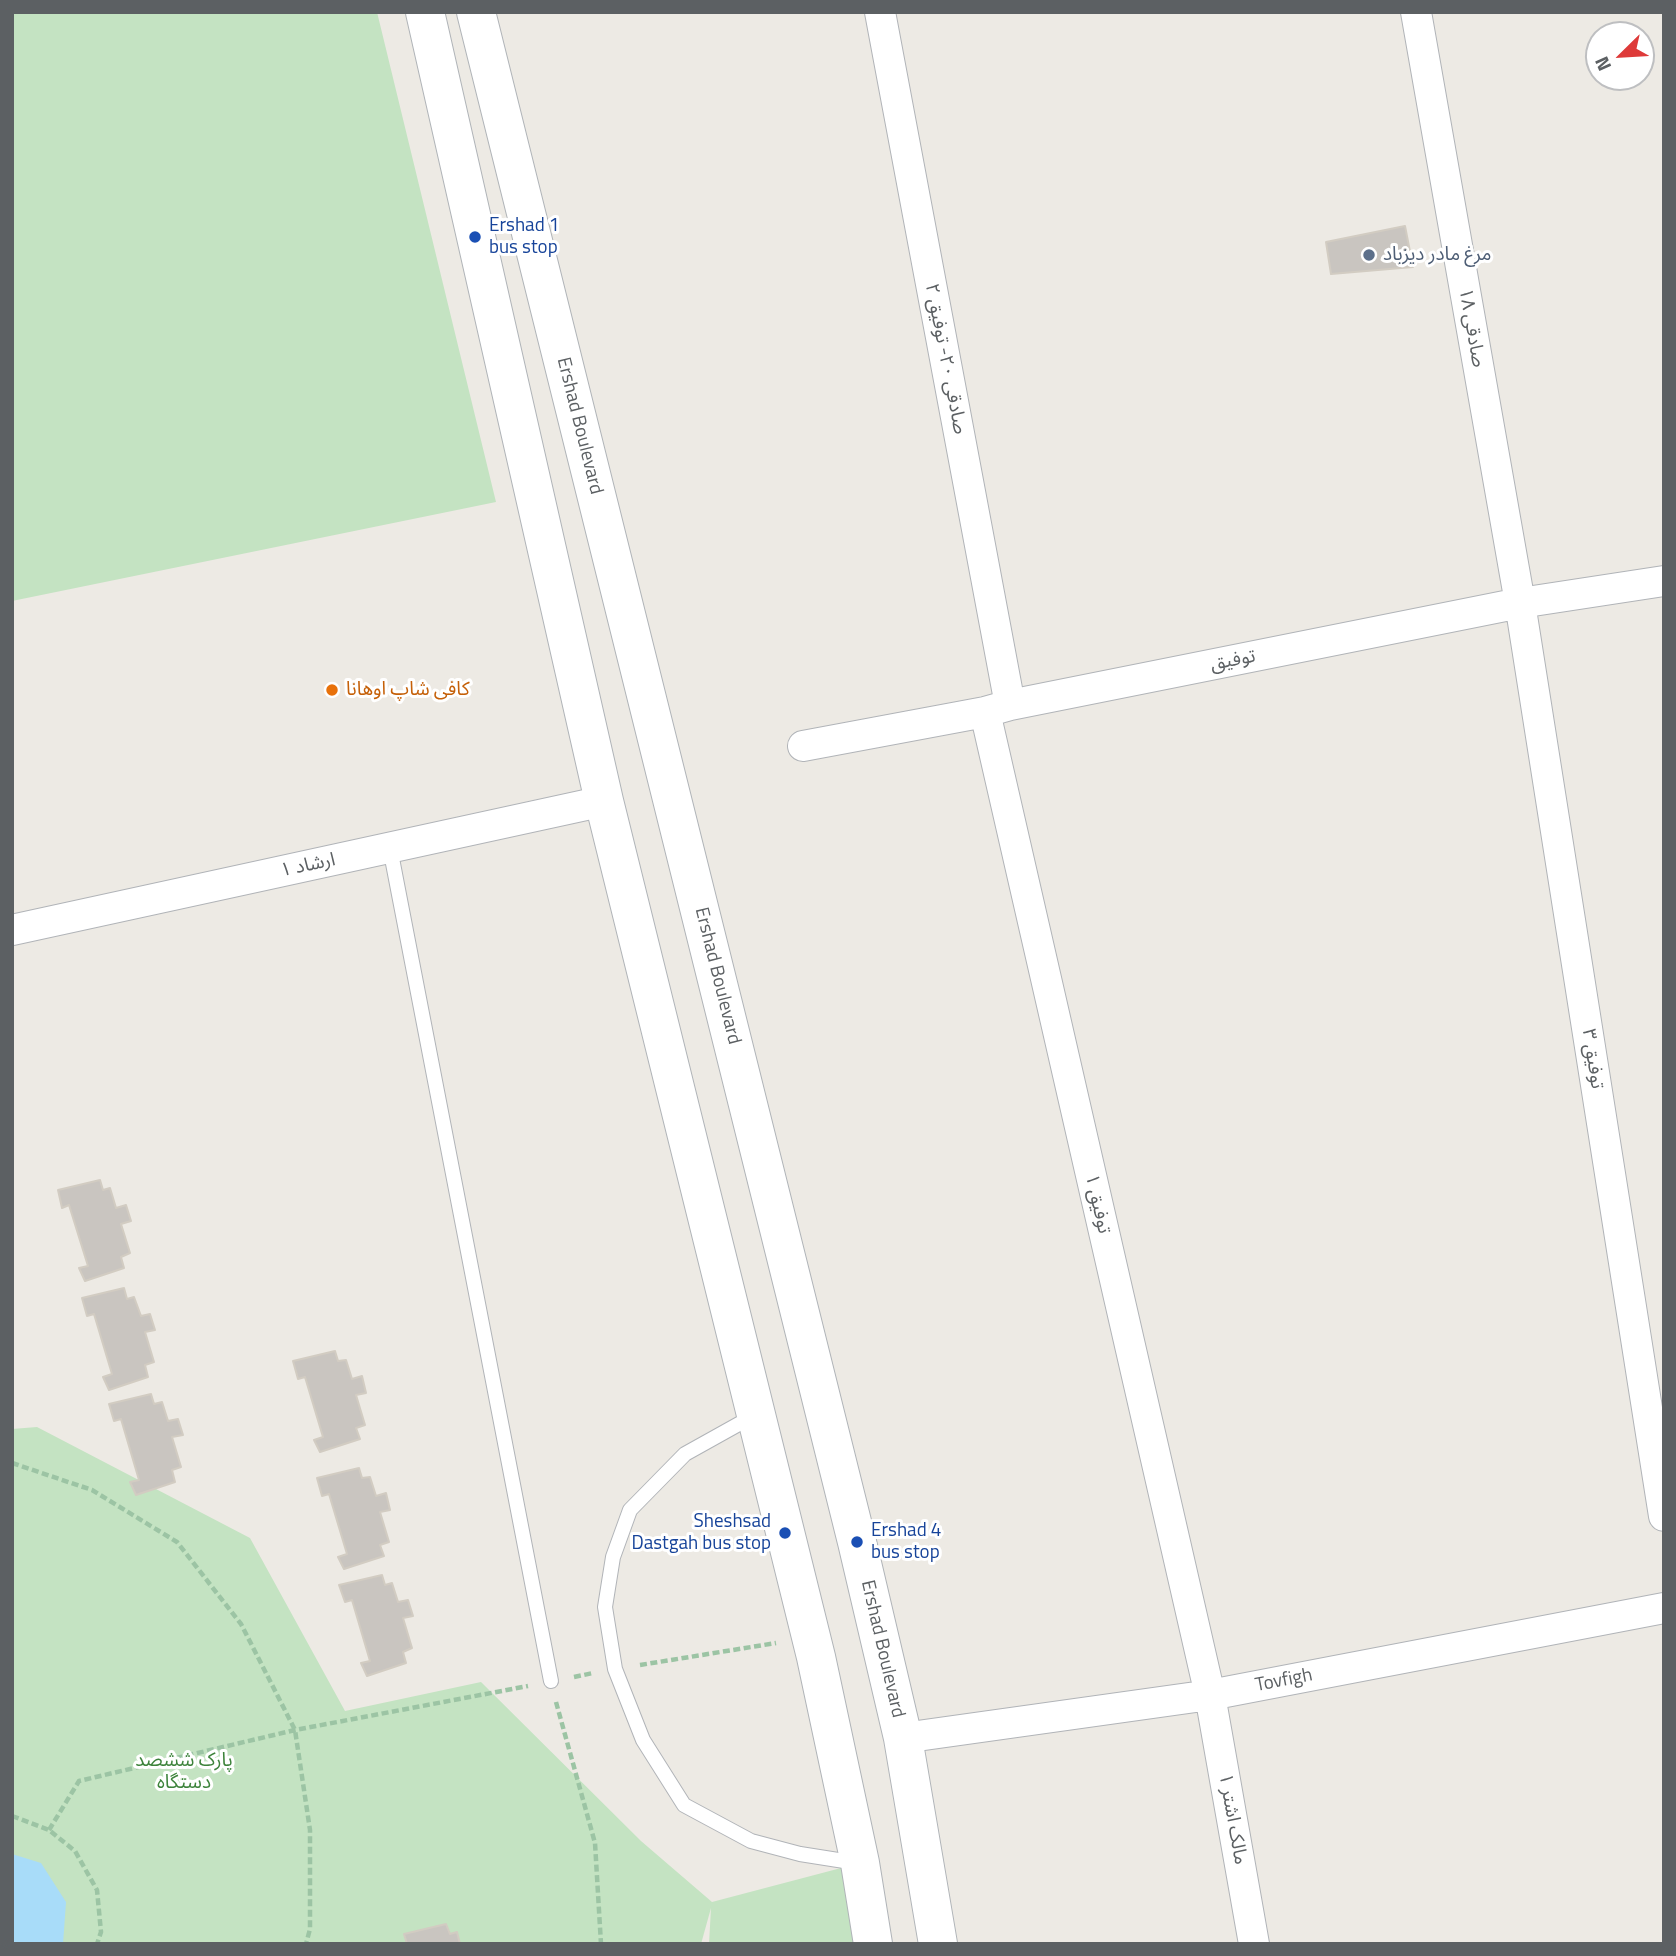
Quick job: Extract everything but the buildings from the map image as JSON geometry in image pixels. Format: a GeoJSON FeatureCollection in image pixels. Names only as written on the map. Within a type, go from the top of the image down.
{"type":"FeatureCollection","features":[{"type":"Feature","properties":{"kind":"main road"},"geometry":{"type":"LineString","coordinates":[[425,12],[604,801],[816,1657],[860,1863],[873,1944]]}},
{"type":"Feature","properties":{"kind":"main road","name":"Ershad Boulevard"},"geometry":{"type":"LineString","coordinates":[[476,12],[837,1461],[902,1738],[938,1944]]}},
{"type":"Feature","properties":{"kind":"street","name":"صادقی ۲۰- توفیق ۲"},"geometry":{"type":"LineString","coordinates":[[880,12],[997,709]]}},
{"type":"Feature","properties":{"kind":"street","name":"صادقی ۱۸"},"geometry":{"type":"LineString","coordinates":[[1416,12],[1520,603]]}},
{"type":"Feature","properties":{"kind":"street","name":"توفیق"},"geometry":{"type":"LineString","coordinates":[[803,746],[1520,603],[1664,581]]}},
{"type":"Feature","properties":{"kind":"street","name":"توفیق ۳"},"geometry":{"type":"LineString","coordinates":[[1520,603],[1664,1516]]}},
{"type":"Feature","properties":{"kind":"street","name":"توفیق ۱"},"geometry":{"type":"LineString","coordinates":[[997,709],[1210,1695]]}},
{"type":"Feature","properties":{"kind":"street","name":"ارشاد ۱"},"geometry":{"type":"LineString","coordinates":[[12,930],[604,801]]}},
{"type":"Feature","properties":{"kind":"street","name":"Tovfigh"},"geometry":{"type":"LineString","coordinates":[[902,1738],[1210,1695],[1664,1608]]}},
{"type":"Feature","properties":{"kind":"street","name":"مالک اشتر ۱"},"geometry":{"type":"LineString","coordinates":[[1210,1695],[1254,1944]]}},
{"type":"Feature","properties":{"kind":"lane"},"geometry":{"type":"LineString","coordinates":[[390,848],[551,1681]]}},
{"type":"Feature","properties":{"kind":"lane"},"geometry":{"type":"LineString","coordinates":[[756,1415],[685,1454],[630,1510],[613,1557],[606,1607],[615,1669],[643,1740],[684,1805],[751,1841],[800,1854],[860,1863]]}},
{"type":"Feature","properties":{"kind":"path"},"geometry":{"type":"LineString","coordinates":[[12,1462],[92,1490],[177,1542],[241,1625],[295,1730],[310,1830],[310,1929],[306,1944]]}},
{"type":"Feature","properties":{"kind":"path"},"geometry":{"type":"LineString","coordinates":[[49,1830],[79,1781],[295,1730],[615,1669],[780,1642],[816,1657]]}},
{"type":"Feature","properties":{"kind":"path"},"geometry":{"type":"LineString","coordinates":[[551,1681],[595,1843],[601,1944]]}},
{"type":"Feature","properties":{"kind":"path"},"geometry":{"type":"LineString","coordinates":[[12,1816],[49,1830],[75,1851],[97,1890],[101,1932],[97,1944]]}},
{"type":"Feature","properties":{"kind":"green space"},"geometry":{"type":"Polygon","coordinates":[[[12,12],[377,12],[496,502],[12,601],[12,12]]]}},
{"type":"Feature","properties":{"kind":"green space","name":"پارک‌ ششصد دستگاه"},"geometry":{"type":"Polygon","coordinates":[[[37,1427],[250,1538],[345,1711],[481,1682],[641,1841],[712,1902],[860,1863],[874,1944],[709,1944],[711,1908],[701,1944],[12,1944],[12,1429],[37,1427]]]}},
{"type":"Feature","properties":{"kind":"water"},"geometry":{"type":"Polygon","coordinates":[[[12,1854],[41,1863],[66,1902],[63,1944],[12,1944],[12,1854]]]}},
{"type":"Feature","properties":{"kind":"place","name":"Ershad 1 bus stop"},"geometry":{"type":"Point","coordinates":[475,237]}},
{"type":"Feature","properties":{"kind":"place","name":"مرغ مادر دیزباد"},"geometry":{"type":"Point","coordinates":[1369,255]}},
{"type":"Feature","properties":{"kind":"place","name":"کافی شاپ اوهانا"},"geometry":{"type":"Point","coordinates":[332,690]}},
{"type":"Feature","properties":{"kind":"place","name":"Sheshsad Dastgah bus stop"},"geometry":{"type":"Point","coordinates":[785,1533]}},
{"type":"Feature","properties":{"kind":"place","name":"Ershad 4 bus stop"},"geometry":{"type":"Point","coordinates":[857,1542]}}]}
